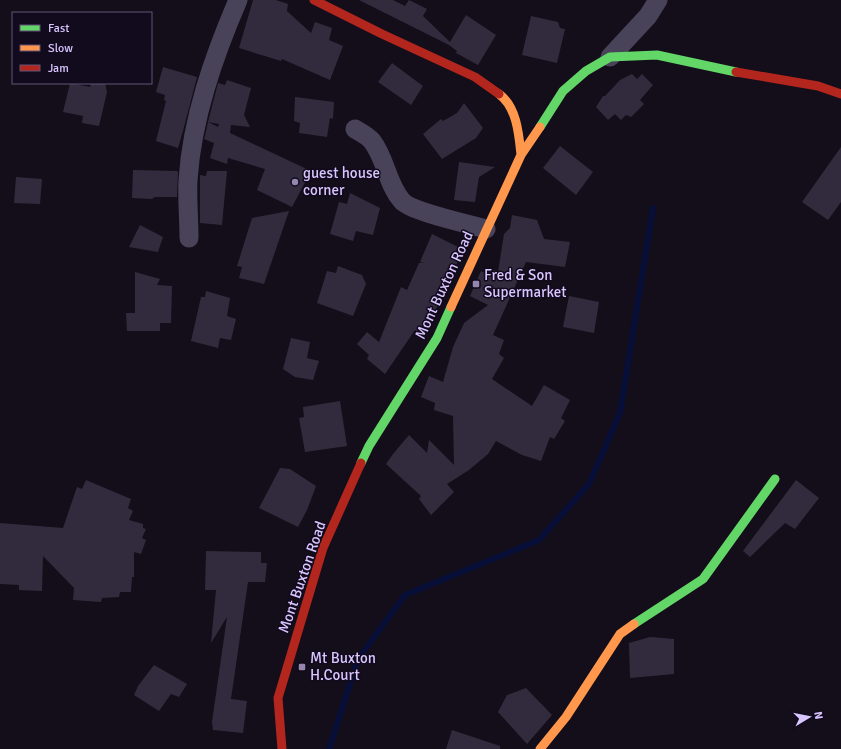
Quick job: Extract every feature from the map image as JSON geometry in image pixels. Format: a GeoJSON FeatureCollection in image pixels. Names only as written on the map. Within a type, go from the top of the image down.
{"type":"FeatureCollection","features":[{"type":"Feature","properties":{"kind":"street"},"geometry":{"type":"LineString","coordinates":[[189,238],[188,180],[198,114],[227,26],[238,0]]}},
{"type":"Feature","properties":{"kind":"street"},"geometry":{"type":"LineString","coordinates":[[314,0],[382,34],[475,76],[506,99],[518,126],[521,155]]}},
{"type":"Feature","properties":{"kind":"street"},"geometry":{"type":"LineString","coordinates":[[610,56],[648,16],[658,0]]}},
{"type":"Feature","properties":{"kind":"street"},"geometry":{"type":"LineString","coordinates":[[610,56],[657,55],[714,68],[818,86],[841,94]]}},
{"type":"Feature","properties":{"kind":"street","name":"Mont Buxton Road"},"geometry":{"type":"LineString","coordinates":[[282,749],[278,698],[323,548],[369,446],[437,338],[521,155],[563,91],[586,71],[610,56]]}},
{"type":"Feature","properties":{"kind":"street"},"geometry":{"type":"LineString","coordinates":[[355,129],[372,140],[384,162],[392,185],[403,202],[418,210],[486,229]]}},
{"type":"Feature","properties":{"kind":"street"},"geometry":{"type":"LineString","coordinates":[[540,749],[566,717],[620,634],[703,579],[775,478]]}},
{"type":"Feature","properties":{"kind":"building"},"geometry":{"type":"Polygon","coordinates":[[[253,0],[276,0],[288,4],[287,11],[311,33],[315,22],[332,28],[329,40],[343,46],[330,80],[282,59],[281,61],[239,48],[253,0]]]}},
{"type":"Feature","properties":{"kind":"building"},"geometry":{"type":"Polygon","coordinates":[[[359,0],[393,0],[405,6],[409,0],[427,9],[423,16],[450,42],[466,15],[496,35],[478,65],[456,53],[457,51],[449,45],[359,0]]]}},
{"type":"Feature","properties":{"kind":"building"},"geometry":{"type":"Polygon","coordinates":[[[531,16],[558,22],[560,28],[565,29],[557,63],[522,55],[531,16]]]}},
{"type":"Feature","properties":{"kind":"building"},"geometry":{"type":"Polygon","coordinates":[[[392,63],[423,86],[411,105],[378,82],[392,63]]]}},
{"type":"Feature","properties":{"kind":"building"},"geometry":{"type":"Polygon","coordinates":[[[163,67],[197,77],[178,148],[156,141],[166,101],[164,100],[165,95],[156,92],[163,67]]]}},
{"type":"Feature","properties":{"kind":"building"},"geometry":{"type":"Polygon","coordinates":[[[632,74],[637,79],[642,74],[653,85],[640,100],[644,104],[631,117],[626,115],[621,120],[615,114],[608,120],[596,107],[603,96],[605,96],[620,80],[632,74]]]}},
{"type":"Feature","properties":{"kind":"building"},"geometry":{"type":"Polygon","coordinates":[[[227,80],[251,88],[244,115],[250,127],[231,125],[230,133],[311,171],[292,207],[257,190],[265,169],[228,158],[227,164],[210,158],[214,143],[204,139],[208,122],[218,83],[225,85],[227,80]],[[208,122],[218,127],[219,124],[208,122]]]}},
{"type":"Feature","properties":{"kind":"building"},"geometry":{"type":"Polygon","coordinates":[[[70,84],[90,87],[91,84],[105,84],[107,92],[99,126],[82,123],[83,116],[63,112],[70,84]]]}},
{"type":"Feature","properties":{"kind":"building"},"geometry":{"type":"Polygon","coordinates":[[[295,97],[334,102],[333,119],[330,118],[327,137],[299,133],[300,123],[294,121],[295,97]]]}},
{"type":"Feature","properties":{"kind":"building"},"geometry":{"type":"Polygon","coordinates":[[[464,103],[483,128],[476,138],[442,159],[423,134],[441,119],[443,121],[457,113],[464,103]]]}},
{"type":"Feature","properties":{"kind":"building"},"geometry":{"type":"Polygon","coordinates":[[[560,146],[593,172],[576,195],[543,168],[560,146]]]}},
{"type":"Feature","properties":{"kind":"building"},"geometry":{"type":"Polygon","coordinates":[[[841,147],[841,202],[828,220],[802,202],[841,147]]]}},
{"type":"Feature","properties":{"kind":"building"},"geometry":{"type":"Polygon","coordinates":[[[459,162],[495,167],[479,177],[475,202],[454,200],[459,162]]]}},
{"type":"Feature","properties":{"kind":"building"},"geometry":{"type":"Polygon","coordinates":[[[133,170],[177,171],[177,197],[155,197],[152,199],[132,198],[133,170]]]}},
{"type":"Feature","properties":{"kind":"building"},"geometry":{"type":"Polygon","coordinates":[[[207,171],[227,171],[222,225],[200,223],[200,175],[206,176],[207,171]]]}},
{"type":"Feature","properties":{"kind":"building"},"geometry":{"type":"Polygon","coordinates":[[[16,177],[42,179],[40,204],[14,203],[16,177]]]}},
{"type":"Feature","properties":{"kind":"building"},"geometry":{"type":"Polygon","coordinates":[[[350,193],[380,208],[373,235],[356,231],[353,241],[330,234],[339,202],[347,204],[350,193]]]}},
{"type":"Feature","properties":{"kind":"building"},"geometry":{"type":"Polygon","coordinates":[[[289,211],[264,284],[239,278],[242,267],[237,266],[252,218],[289,211]]]}},
{"type":"Feature","properties":{"kind":"building"},"geometry":{"type":"Polygon","coordinates":[[[512,215],[537,220],[544,239],[570,242],[565,267],[526,262],[493,335],[504,340],[499,354],[504,358],[492,379],[532,406],[544,385],[570,400],[561,418],[565,421],[554,439],[550,437],[541,461],[522,455],[496,441],[488,454],[469,470],[447,484],[454,492],[431,515],[419,499],[421,496],[386,464],[409,435],[427,453],[429,440],[454,465],[453,416],[434,410],[435,403],[421,397],[429,376],[443,382],[453,347],[464,323],[488,305],[470,296],[481,271],[491,276],[494,270],[498,272],[504,234],[510,228],[512,215]]]}},
{"type":"Feature","properties":{"kind":"building"},"geometry":{"type":"Polygon","coordinates":[[[140,225],[163,237],[158,252],[129,247],[140,225]]]}},
{"type":"Feature","properties":{"kind":"building"},"geometry":{"type":"Polygon","coordinates":[[[432,234],[458,247],[454,255],[460,257],[424,335],[415,330],[385,374],[367,359],[369,355],[357,344],[367,332],[379,342],[401,287],[407,290],[419,263],[424,263],[420,262],[432,234]]]}},
{"type":"Feature","properties":{"kind":"building"},"geometry":{"type":"Polygon","coordinates":[[[338,266],[362,275],[366,284],[353,316],[317,303],[327,271],[336,273],[338,266]]]}},
{"type":"Feature","properties":{"kind":"building"},"geometry":{"type":"Polygon","coordinates":[[[135,272],[160,279],[157,285],[172,286],[171,323],[160,323],[160,331],[127,331],[126,313],[135,313],[135,272]]]}},
{"type":"Feature","properties":{"kind":"building"},"geometry":{"type":"Polygon","coordinates":[[[206,291],[230,298],[227,316],[236,319],[231,340],[220,338],[218,348],[191,341],[201,297],[205,297],[206,291]]]}},
{"type":"Feature","properties":{"kind":"building"},"geometry":{"type":"Polygon","coordinates":[[[569,296],[599,302],[594,333],[563,327],[569,296]]]}},
{"type":"Feature","properties":{"kind":"building"},"geometry":{"type":"Polygon","coordinates":[[[291,338],[310,342],[307,358],[319,361],[313,380],[295,377],[283,369],[291,338]]]}},
{"type":"Feature","properties":{"kind":"building"},"geometry":{"type":"Polygon","coordinates":[[[340,401],[347,446],[305,452],[299,418],[304,417],[303,407],[340,401]]]}},
{"type":"Feature","properties":{"kind":"building"},"geometry":{"type":"Polygon","coordinates":[[[280,468],[290,469],[316,486],[307,510],[298,527],[259,508],[280,468]]]}},
{"type":"Feature","properties":{"kind":"building"},"geometry":{"type":"Polygon","coordinates":[[[86,480],[131,499],[128,508],[133,511],[129,520],[143,524],[143,528],[146,529],[142,538],[146,540],[141,554],[134,552],[134,577],[132,577],[131,592],[120,592],[119,597],[102,598],[101,602],[73,600],[74,588],[43,556],[42,591],[19,590],[19,585],[0,584],[0,523],[63,528],[77,487],[82,489],[86,480]]]}},
{"type":"Feature","properties":{"kind":"building"},"geometry":{"type":"Polygon","coordinates":[[[796,480],[819,498],[795,529],[785,523],[750,557],[743,551],[796,480]]]}},
{"type":"Feature","properties":{"kind":"building"},"geometry":{"type":"Polygon","coordinates":[[[206,551],[261,552],[261,563],[267,563],[265,582],[248,582],[231,699],[247,701],[243,733],[213,730],[212,722],[227,617],[211,643],[216,590],[205,590],[206,551]]]}},
{"type":"Feature","properties":{"kind":"building"},"geometry":{"type":"Polygon","coordinates":[[[650,637],[674,639],[674,674],[630,678],[629,643],[650,637]]]}},
{"type":"Feature","properties":{"kind":"building"},"geometry":{"type":"Polygon","coordinates":[[[154,665],[187,684],[179,697],[171,694],[159,711],[134,695],[138,686],[154,665]]]}},
{"type":"Feature","properties":{"kind":"building"},"geometry":{"type":"Polygon","coordinates":[[[526,688],[552,715],[527,744],[498,712],[507,695],[526,688]]]}},
{"type":"Feature","properties":{"kind":"building"},"geometry":{"type":"Polygon","coordinates":[[[452,730],[500,746],[500,749],[446,749],[452,730]]]}},
{"type":"Feature","properties":{"kind":"waterway"},"geometry":{"type":"LineString","coordinates":[[329,749],[358,659],[405,595],[539,540],[589,484],[620,413],[653,208]]}},
{"type":"Feature","properties":{"kind":"traffic: fast"},"geometry":{"type":"LineString","coordinates":[[540,127],[563,91],[586,71],[610,57],[657,55],[736,72]]}},
{"type":"Feature","properties":{"kind":"traffic: fast"},"geometry":{"type":"LineString","coordinates":[[361,463],[369,446],[437,338],[451,307]]}},
{"type":"Feature","properties":{"kind":"traffic: fast"},"geometry":{"type":"LineString","coordinates":[[634,624],[703,579],[775,479]]}},
{"type":"Feature","properties":{"kind":"traffic: slow"},"geometry":{"type":"LineString","coordinates":[[499,94],[510,106],[516,122],[521,155]]}},
{"type":"Feature","properties":{"kind":"traffic: slow"},"geometry":{"type":"LineString","coordinates":[[451,307],[521,155],[540,127]]}},
{"type":"Feature","properties":{"kind":"traffic: slow"},"geometry":{"type":"LineString","coordinates":[[540,749],[566,717],[620,634],[634,624]]}},
{"type":"Feature","properties":{"kind":"traffic: jam"},"geometry":{"type":"LineString","coordinates":[[314,0],[382,34],[475,77],[499,94]]}},
{"type":"Feature","properties":{"kind":"traffic: jam"},"geometry":{"type":"LineString","coordinates":[[736,72],[818,86],[841,94]]}},
{"type":"Feature","properties":{"kind":"traffic: jam"},"geometry":{"type":"LineString","coordinates":[[282,749],[278,698],[323,548],[361,463]]}},
{"type":"Feature","properties":{"kind":"place","name":"guest house corner"},"geometry":{"type":"Point","coordinates":[295,182]}},
{"type":"Feature","properties":{"kind":"place","name":"Fred & Son Supermarket"},"geometry":{"type":"Point","coordinates":[476,284]}},
{"type":"Feature","properties":{"kind":"place","name":"Mt Buxton H.Court"},"geometry":{"type":"Point","coordinates":[302,667]}}]}
